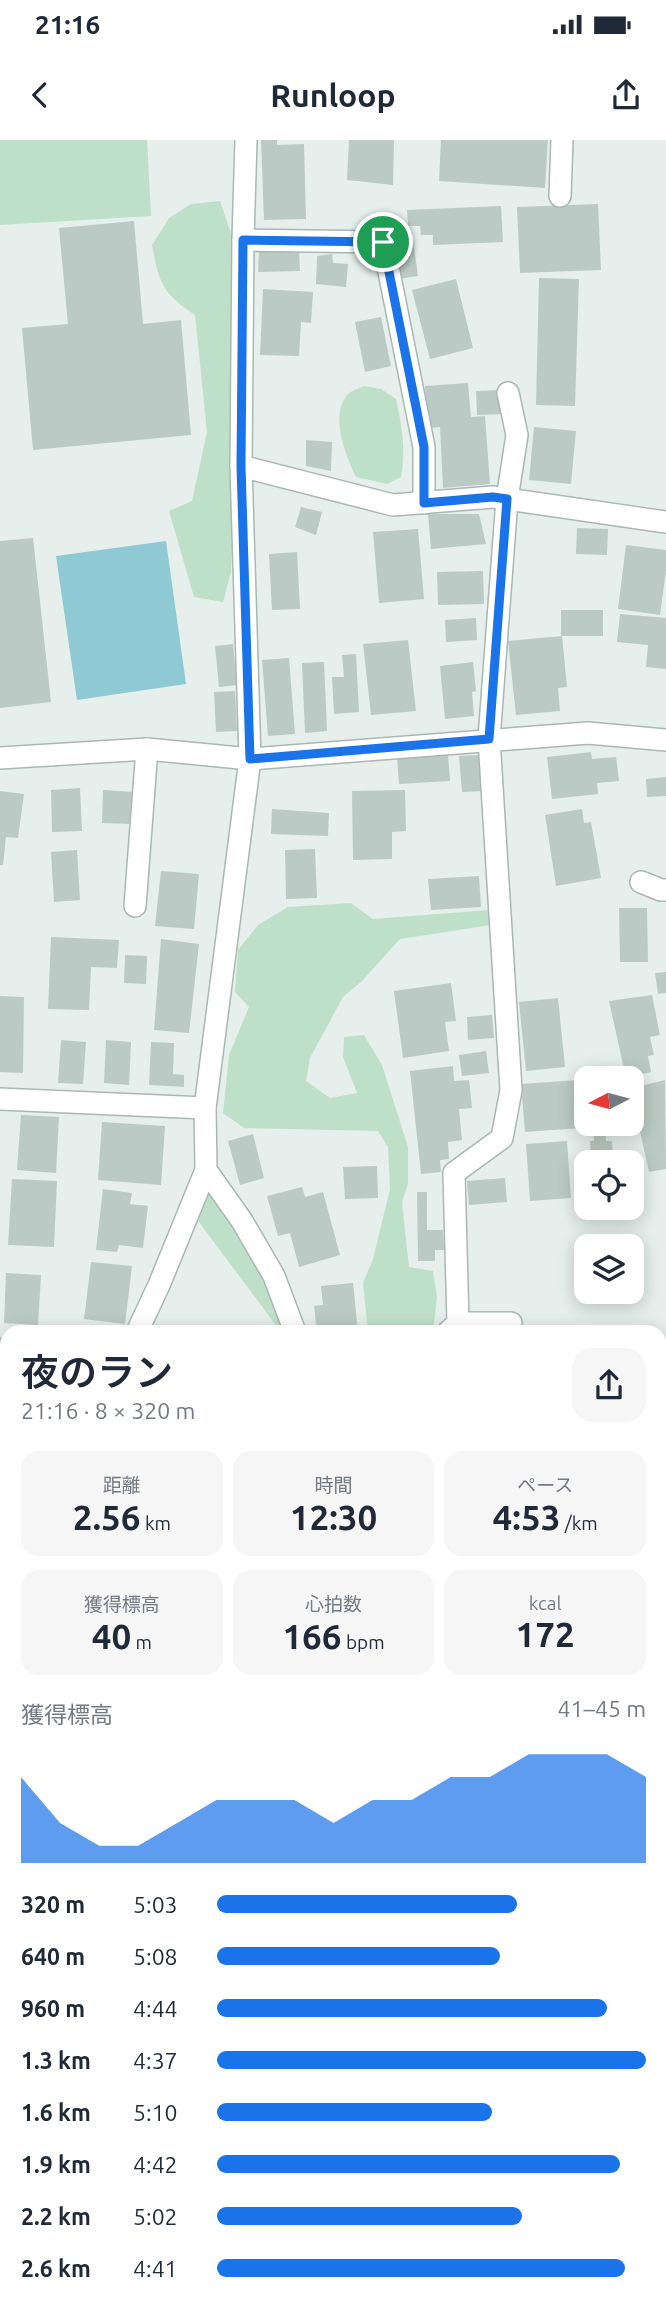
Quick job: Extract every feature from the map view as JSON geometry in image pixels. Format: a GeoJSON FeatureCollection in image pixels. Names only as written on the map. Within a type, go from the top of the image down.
{"type":"FeatureCollection","features":[{"type":"Feature","properties":{"kind":"street"},"geometry":{"type":"LineString","coordinates":[[140,1325],[206,1170],[205,1108],[250,759],[241,466],[246,140]]}},
{"type":"Feature","properties":{"kind":"street"},"geometry":{"type":"LineString","coordinates":[[560,196],[562,140]]}},
{"type":"Feature","properties":{"kind":"street"},"geometry":{"type":"LineString","coordinates":[[243,240],[383,242],[424,447],[424,503]]}},
{"type":"Feature","properties":{"kind":"street"},"geometry":{"type":"LineString","coordinates":[[453,1325],[454,1173],[502,1138],[512,1090],[489,739],[507,499],[517,435],[508,393]]}},
{"type":"Feature","properties":{"kind":"street"},"geometry":{"type":"LineString","coordinates":[[241,466],[393,505],[493,497],[666,522]]}},
{"type":"Feature","properties":{"kind":"street"},"geometry":{"type":"LineString","coordinates":[[0,758],[147,750],[250,759],[588,733],[666,740]]}},
{"type":"Feature","properties":{"kind":"street"},"geometry":{"type":"LineString","coordinates":[[135,906],[147,750]]}},
{"type":"Feature","properties":{"kind":"street"},"geometry":{"type":"LineString","coordinates":[[641,882],[666,890]]}},
{"type":"Feature","properties":{"kind":"street"},"geometry":{"type":"LineString","coordinates":[[0,1099],[205,1108]]}},
{"type":"Feature","properties":{"kind":"street"},"geometry":{"type":"LineString","coordinates":[[206,1170],[242,1221],[274,1276],[292,1325]]}},
{"type":"Feature","properties":{"kind":"street"},"geometry":{"type":"LineString","coordinates":[[482,1325],[511,1323]]}},
{"type":"Feature","properties":{"kind":"green space"},"geometry":{"type":"Polygon","coordinates":[[[0,140],[147,140],[151,216],[0,225],[0,140]]]}},
{"type":"Feature","properties":{"kind":"green space"},"geometry":{"type":"Polygon","coordinates":[[[220,201],[233,239],[237,324],[230,472],[234,501],[231,572],[223,602],[194,597],[169,511],[192,501],[207,432],[195,315],[175,300],[164,286],[152,245],[169,218],[191,204],[220,201]]]}},
{"type":"Feature","properties":{"kind":"green space"},"geometry":{"type":"Polygon","coordinates":[[[365,386],[381,389],[396,399],[403,438],[401,477],[387,484],[356,477],[341,435],[339,423],[343,401],[349,393],[365,386]]]}},
{"type":"Feature","properties":{"kind":"green space"},"geometry":{"type":"Polygon","coordinates":[[[351,903],[373,919],[489,910],[491,925],[400,939],[362,981],[343,997],[310,1058],[306,1081],[330,1098],[357,1093],[343,1057],[344,1037],[364,1035],[382,1065],[408,1147],[408,1184],[402,1202],[409,1267],[433,1271],[437,1297],[434,1325],[367,1325],[363,1283],[373,1259],[390,1189],[388,1147],[378,1131],[244,1128],[223,1113],[229,1055],[249,1007],[235,992],[238,950],[258,925],[288,907],[351,903]]]}},
{"type":"Feature","properties":{"kind":"green space"},"geometry":{"type":"Polygon","coordinates":[[[207,1180],[291,1325],[276,1325],[193,1214],[207,1180]]]}},
{"type":"Feature","properties":{"kind":"water"},"geometry":{"type":"Polygon","coordinates":[[[166,541],[186,684],[77,700],[56,556],[166,541]]]}},
{"type":"Feature","properties":{"kind":"building"},"geometry":{"type":"Polygon","coordinates":[[[261,140],[277,140],[277,145],[304,144],[306,219],[264,220],[261,140]]]}},
{"type":"Feature","properties":{"kind":"building"},"geometry":{"type":"Polygon","coordinates":[[[349,140],[394,140],[393,185],[347,180],[349,140]]]}},
{"type":"Feature","properties":{"kind":"building"},"geometry":{"type":"Polygon","coordinates":[[[441,140],[548,140],[545,188],[439,181],[441,140]]]}},
{"type":"Feature","properties":{"kind":"building"},"geometry":{"type":"Polygon","coordinates":[[[598,204],[601,270],[520,273],[517,207],[598,204]]]}},
{"type":"Feature","properties":{"kind":"building"},"geometry":{"type":"Polygon","coordinates":[[[501,206],[503,242],[433,245],[433,235],[421,235],[420,226],[408,226],[407,210],[501,206]]]}},
{"type":"Feature","properties":{"kind":"building"},"geometry":{"type":"Polygon","coordinates":[[[134,221],[143,324],[181,320],[191,435],[33,450],[22,328],[68,324],[59,228],[134,221]]]}},
{"type":"Feature","properties":{"kind":"building"},"geometry":{"type":"Polygon","coordinates":[[[413,239],[418,276],[398,279],[393,242],[413,239]]]}},
{"type":"Feature","properties":{"kind":"building"},"geometry":{"type":"Polygon","coordinates":[[[299,250],[300,271],[258,272],[259,251],[299,250]]]}},
{"type":"Feature","properties":{"kind":"building"},"geometry":{"type":"Polygon","coordinates":[[[332,254],[333,263],[348,264],[346,287],[316,284],[317,256],[332,254]]]}},
{"type":"Feature","properties":{"kind":"building"},"geometry":{"type":"Polygon","coordinates":[[[539,278],[579,279],[575,406],[536,405],[539,278]]]}},
{"type":"Feature","properties":{"kind":"building"},"geometry":{"type":"Polygon","coordinates":[[[456,279],[473,348],[430,359],[412,290],[456,279]]]}},
{"type":"Feature","properties":{"kind":"building"},"geometry":{"type":"Polygon","coordinates":[[[263,289],[313,292],[311,323],[301,322],[299,356],[260,355],[263,289]]]}},
{"type":"Feature","properties":{"kind":"building"},"geometry":{"type":"Polygon","coordinates":[[[381,317],[391,366],[365,372],[355,322],[381,317]]]}},
{"type":"Feature","properties":{"kind":"building"},"geometry":{"type":"Polygon","coordinates":[[[468,383],[471,417],[485,416],[490,484],[443,488],[440,427],[428,428],[425,386],[468,383]]]}},
{"type":"Feature","properties":{"kind":"building"},"geometry":{"type":"Polygon","coordinates":[[[502,390],[503,414],[477,415],[476,391],[502,390]]]}},
{"type":"Feature","properties":{"kind":"building"},"geometry":{"type":"Polygon","coordinates":[[[534,427],[576,431],[571,484],[529,480],[534,427]]]}},
{"type":"Feature","properties":{"kind":"building"},"geometry":{"type":"Polygon","coordinates":[[[306,440],[332,442],[331,471],[306,466],[306,440]]]}},
{"type":"Feature","properties":{"kind":"building"},"geometry":{"type":"Polygon","coordinates":[[[301,507],[322,512],[316,535],[295,527],[301,507]]]}},
{"type":"Feature","properties":{"kind":"building"},"geometry":{"type":"Polygon","coordinates":[[[428,514],[479,514],[486,544],[431,549],[428,514]]]}},
{"type":"Feature","properties":{"kind":"building"},"geometry":{"type":"Polygon","coordinates":[[[577,528],[608,529],[607,555],[576,554],[577,528]]]}},
{"type":"Feature","properties":{"kind":"building"},"geometry":{"type":"Polygon","coordinates":[[[418,529],[424,599],[379,603],[373,532],[418,529]]]}},
{"type":"Feature","properties":{"kind":"building"},"geometry":{"type":"Polygon","coordinates":[[[33,538],[51,702],[0,708],[0,541],[33,538]]]}},
{"type":"Feature","properties":{"kind":"building"},"geometry":{"type":"Polygon","coordinates":[[[626,545],[666,550],[660,615],[618,609],[626,545]]]}},
{"type":"Feature","properties":{"kind":"building"},"geometry":{"type":"Polygon","coordinates":[[[297,552],[300,609],[272,610],[269,554],[297,552]]]}},
{"type":"Feature","properties":{"kind":"building"},"geometry":{"type":"Polygon","coordinates":[[[483,571],[484,604],[438,605],[437,572],[483,571]]]}},
{"type":"Feature","properties":{"kind":"building"},"geometry":{"type":"Polygon","coordinates":[[[561,610],[603,610],[603,636],[561,636],[561,610]]]}},
{"type":"Feature","properties":{"kind":"building"},"geometry":{"type":"Polygon","coordinates":[[[620,614],[666,618],[666,669],[646,667],[648,645],[617,642],[620,614]]]}},
{"type":"Feature","properties":{"kind":"building"},"geometry":{"type":"Polygon","coordinates":[[[476,618],[477,640],[446,642],[445,620],[476,618]]]}},
{"type":"Feature","properties":{"kind":"building"},"geometry":{"type":"Polygon","coordinates":[[[562,636],[567,687],[558,688],[560,711],[516,715],[508,641],[562,636]]]}},
{"type":"Feature","properties":{"kind":"building"},"geometry":{"type":"Polygon","coordinates":[[[408,640],[416,711],[371,715],[363,644],[408,640]]]}},
{"type":"Feature","properties":{"kind":"building"},"geometry":{"type":"Polygon","coordinates":[[[233,644],[237,685],[219,687],[215,646],[233,644]]]}},
{"type":"Feature","properties":{"kind":"building"},"geometry":{"type":"Polygon","coordinates":[[[356,654],[359,712],[334,714],[332,677],[344,677],[342,655],[356,654]]]}},
{"type":"Feature","properties":{"kind":"building"},"geometry":{"type":"Polygon","coordinates":[[[289,658],[295,734],[268,736],[262,660],[289,658]]]}},
{"type":"Feature","properties":{"kind":"building"},"geometry":{"type":"Polygon","coordinates":[[[324,662],[327,731],[305,733],[302,663],[324,662]]]}},
{"type":"Feature","properties":{"kind":"building"},"geometry":{"type":"Polygon","coordinates":[[[473,662],[476,691],[472,692],[474,716],[445,719],[440,666],[473,662]]]}},
{"type":"Feature","properties":{"kind":"building"},"geometry":{"type":"Polygon","coordinates":[[[235,691],[237,731],[216,732],[214,692],[235,691]]]}},
{"type":"Feature","properties":{"kind":"building"},"geometry":{"type":"Polygon","coordinates":[[[591,752],[592,759],[616,757],[619,781],[597,783],[598,794],[552,799],[547,757],[591,752]]]}},
{"type":"Feature","properties":{"kind":"building"},"geometry":{"type":"Polygon","coordinates":[[[448,754],[450,781],[399,784],[397,757],[448,754]]]}},
{"type":"Feature","properties":{"kind":"building"},"geometry":{"type":"Polygon","coordinates":[[[480,755],[483,791],[462,792],[459,756],[480,755]]]}},
{"type":"Feature","properties":{"kind":"building"},"geometry":{"type":"Polygon","coordinates":[[[666,777],[666,796],[647,797],[646,779],[666,777]]]}},
{"type":"Feature","properties":{"kind":"building"},"geometry":{"type":"Polygon","coordinates":[[[80,788],[82,831],[52,832],[51,790],[80,788]]]}},
{"type":"Feature","properties":{"kind":"building"},"geometry":{"type":"Polygon","coordinates":[[[103,790],[133,792],[131,824],[102,823],[103,790]]]}},
{"type":"Feature","properties":{"kind":"building"},"geometry":{"type":"Polygon","coordinates":[[[405,790],[406,831],[392,832],[392,859],[353,860],[352,791],[405,790]]]}},
{"type":"Feature","properties":{"kind":"building"},"geometry":{"type":"Polygon","coordinates":[[[0,791],[24,794],[18,838],[6,837],[3,865],[0,865],[0,791]]]}},
{"type":"Feature","properties":{"kind":"building"},"geometry":{"type":"Polygon","coordinates":[[[272,809],[329,813],[328,836],[271,834],[272,809]]]}},
{"type":"Feature","properties":{"kind":"building"},"geometry":{"type":"Polygon","coordinates":[[[582,809],[584,823],[591,822],[601,878],[556,886],[545,815],[582,809]]]}},
{"type":"Feature","properties":{"kind":"building"},"geometry":{"type":"Polygon","coordinates":[[[315,849],[317,898],[286,899],[285,850],[315,849]]]}},
{"type":"Feature","properties":{"kind":"building"},"geometry":{"type":"Polygon","coordinates":[[[77,850],[80,900],[54,902],[51,852],[77,850]]]}},
{"type":"Feature","properties":{"kind":"building"},"geometry":{"type":"Polygon","coordinates":[[[161,871],[199,874],[194,929],[155,926],[161,871]]]}},
{"type":"Feature","properties":{"kind":"building"},"geometry":{"type":"Polygon","coordinates":[[[479,876],[481,907],[431,910],[428,879],[479,876]]]}},
{"type":"Feature","properties":{"kind":"building"},"geometry":{"type":"Polygon","coordinates":[[[619,908],[647,908],[648,962],[620,962],[619,908]]]}},
{"type":"Feature","properties":{"kind":"building"},"geometry":{"type":"Polygon","coordinates":[[[51,937],[119,940],[117,968],[91,967],[89,1010],[48,1009],[51,937]]]}},
{"type":"Feature","properties":{"kind":"building"},"geometry":{"type":"Polygon","coordinates":[[[161,939],[199,944],[189,1033],[154,1030],[161,939]]]}},
{"type":"Feature","properties":{"kind":"building"},"geometry":{"type":"Polygon","coordinates":[[[125,955],[147,956],[146,984],[124,983],[125,955]]]}},
{"type":"Feature","properties":{"kind":"building"},"geometry":{"type":"Polygon","coordinates":[[[666,972],[666,993],[658,994],[655,973],[666,972]]]}},
{"type":"Feature","properties":{"kind":"building"},"geometry":{"type":"Polygon","coordinates":[[[451,983],[456,1021],[445,1022],[449,1051],[403,1058],[394,991],[451,983]]]}},
{"type":"Feature","properties":{"kind":"building"},"geometry":{"type":"Polygon","coordinates":[[[652,995],[660,1035],[650,1037],[654,1055],[648,1056],[651,1072],[644,1074],[644,1066],[623,1066],[609,1001],[652,995]]]}},
{"type":"Feature","properties":{"kind":"building"},"geometry":{"type":"Polygon","coordinates":[[[0,996],[24,997],[23,1073],[0,1072],[0,996]]]}},
{"type":"Feature","properties":{"kind":"building"},"geometry":{"type":"Polygon","coordinates":[[[558,998],[565,1067],[526,1071],[519,1002],[558,998]]]}},
{"type":"Feature","properties":{"kind":"building"},"geometry":{"type":"Polygon","coordinates":[[[492,1015],[494,1038],[468,1040],[467,1017],[492,1015]]]}},
{"type":"Feature","properties":{"kind":"building"},"geometry":{"type":"Polygon","coordinates":[[[61,1040],[86,1042],[83,1084],[58,1083],[61,1040]]]}},
{"type":"Feature","properties":{"kind":"building"},"geometry":{"type":"Polygon","coordinates":[[[106,1040],[131,1042],[129,1085],[104,1083],[106,1040]]]}},
{"type":"Feature","properties":{"kind":"building"},"geometry":{"type":"Polygon","coordinates":[[[151,1042],[174,1043],[173,1074],[184,1075],[184,1087],[149,1085],[151,1042]]]}},
{"type":"Feature","properties":{"kind":"building"},"geometry":{"type":"Polygon","coordinates":[[[486,1051],[489,1073],[462,1076],[459,1055],[486,1051]]]}},
{"type":"Feature","properties":{"kind":"building"},"geometry":{"type":"Polygon","coordinates":[[[453,1066],[454,1081],[469,1080],[472,1108],[459,1109],[462,1140],[448,1142],[449,1159],[440,1160],[441,1172],[421,1174],[410,1071],[453,1066]]]}},
{"type":"Feature","properties":{"kind":"building"},"geometry":{"type":"Polygon","coordinates":[[[574,1080],[574,1128],[525,1132],[521,1084],[574,1080]]]}},
{"type":"Feature","properties":{"kind":"building"},"geometry":{"type":"Polygon","coordinates":[[[665,1080],[666,1169],[649,1172],[641,1136],[644,1136],[644,1085],[665,1080]]]}},
{"type":"Feature","properties":{"kind":"building"},"geometry":{"type":"Polygon","coordinates":[[[21,1115],[59,1117],[56,1173],[17,1170],[21,1115]]]}},
{"type":"Feature","properties":{"kind":"building"},"geometry":{"type":"Polygon","coordinates":[[[102,1122],[165,1126],[161,1185],[98,1180],[102,1122]]]}},
{"type":"Feature","properties":{"kind":"building"},"geometry":{"type":"Polygon","coordinates":[[[253,1134],[264,1178],[240,1185],[228,1141],[253,1134]]]}},
{"type":"Feature","properties":{"kind":"building"},"geometry":{"type":"Polygon","coordinates":[[[594,1136],[606,1136],[606,1141],[612,1141],[612,1150],[590,1150],[590,1141],[594,1141],[594,1136]]]}},
{"type":"Feature","properties":{"kind":"building"},"geometry":{"type":"Polygon","coordinates":[[[567,1141],[571,1198],[530,1201],[526,1144],[567,1141]]]}},
{"type":"Feature","properties":{"kind":"building"},"geometry":{"type":"Polygon","coordinates":[[[377,1166],[378,1198],[345,1199],[343,1167],[377,1166]]]}},
{"type":"Feature","properties":{"kind":"building"},"geometry":{"type":"Polygon","coordinates":[[[505,1178],[507,1202],[469,1205],[467,1181],[505,1178]]]}},
{"type":"Feature","properties":{"kind":"building"},"geometry":{"type":"Polygon","coordinates":[[[12,1179],[57,1181],[54,1247],[8,1245],[12,1179]]]}},
{"type":"Feature","properties":{"kind":"building"},"geometry":{"type":"Polygon","coordinates":[[[302,1187],[305,1197],[323,1192],[340,1255],[299,1267],[290,1233],[278,1236],[267,1196],[302,1187]]]}},
{"type":"Feature","properties":{"kind":"building"},"geometry":{"type":"Polygon","coordinates":[[[103,1189],[132,1193],[130,1204],[148,1206],[143,1248],[119,1245],[117,1252],[96,1250],[103,1189]]]}},
{"type":"Feature","properties":{"kind":"building"},"geometry":{"type":"Polygon","coordinates":[[[417,1192],[427,1192],[427,1230],[443,1230],[444,1250],[435,1250],[435,1261],[418,1261],[417,1192]]]}},
{"type":"Feature","properties":{"kind":"building"},"geometry":{"type":"Polygon","coordinates":[[[91,1262],[132,1266],[125,1324],[84,1319],[91,1262]]]}},
{"type":"Feature","properties":{"kind":"building"},"geometry":{"type":"Polygon","coordinates":[[[6,1273],[41,1275],[38,1325],[4,1323],[6,1273]]]}},
{"type":"Feature","properties":{"kind":"building"},"geometry":{"type":"Polygon","coordinates":[[[353,1283],[357,1325],[316,1325],[314,1306],[323,1305],[321,1286],[353,1283]]]}},
{"type":"Feature","properties":{"kind":"route"},"geometry":{"type":"LineString","coordinates":[[243,240],[383,242],[424,447],[424,503],[493,497],[507,499],[489,739],[250,759],[241,466],[243,240]]}}]}
